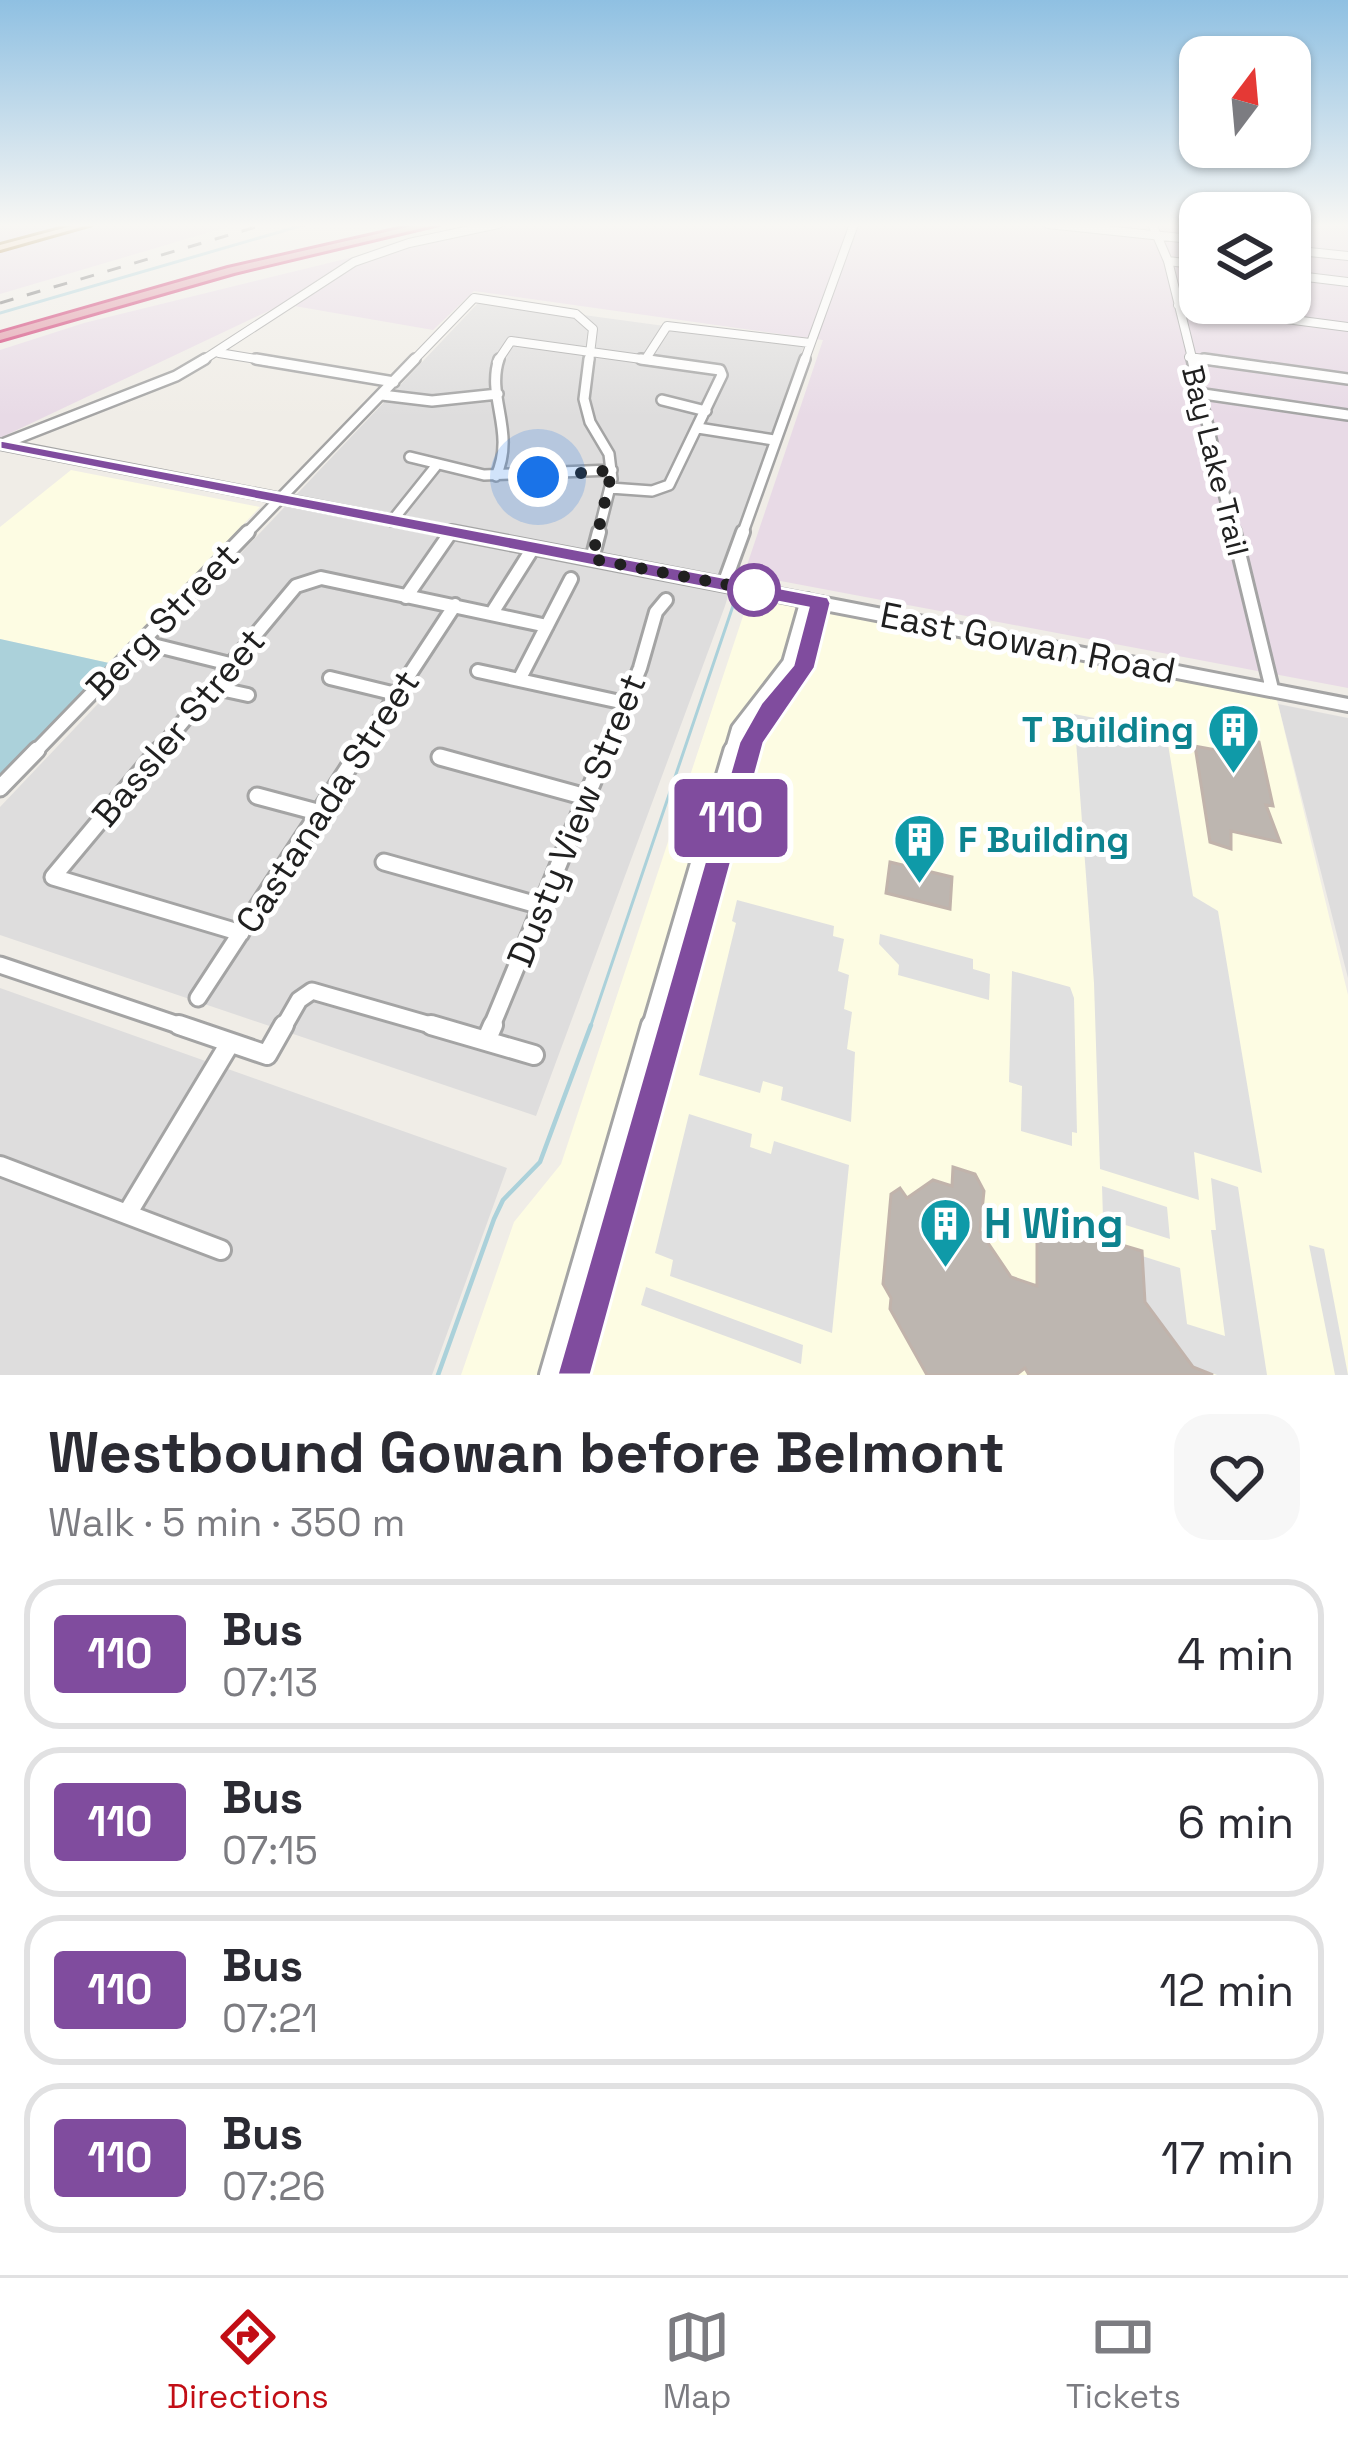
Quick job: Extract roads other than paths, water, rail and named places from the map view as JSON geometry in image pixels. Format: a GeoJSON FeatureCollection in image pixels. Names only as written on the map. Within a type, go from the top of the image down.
{"type":"FeatureCollection","features":[{"type":"Feature","properties":{"kind":"highway"},"geometry":{"type":"LineString","coordinates":[[0,333],[142,288]]}},
{"type":"Feature","properties":{"kind":"highway"},"geometry":{"type":"LineString","coordinates":[[0,333],[165,288]]}},
{"type":"Feature","properties":{"kind":"street"},"geometry":{"type":"LineString","coordinates":[[1,445],[128,398],[219,353],[314,288]]}},
{"type":"Feature","properties":{"kind":"street"},"geometry":{"type":"LineString","coordinates":[[724,584],[830,288]]}},
{"type":"Feature","properties":{"kind":"street","name":"Bay Lake Trail"},"geometry":{"type":"LineString","coordinates":[[1174,288],[1272,689]]}},
{"type":"Feature","properties":{"kind":"street","name":"Berg Street"},"geometry":{"type":"LineString","coordinates":[[0,788],[474,298],[576,314],[592,329],[590,349]]}},
{"type":"Feature","properties":{"kind":"street"},"geometry":{"type":"LineString","coordinates":[[1178,305],[1348,327]]}},
{"type":"Feature","properties":{"kind":"street"},"geometry":{"type":"LineString","coordinates":[[647,357],[667,326],[810,343]]}},
{"type":"Feature","properties":{"kind":"street"},"geometry":{"type":"LineString","coordinates":[[496,476],[508,449],[496,364],[512,340],[720,370],[706,411],[664,489],[610,488]]}},
{"type":"Feature","properties":{"kind":"street"},"geometry":{"type":"LineString","coordinates":[[590,349],[585,362],[587,414],[609,454],[612,470],[592,559]]}},
{"type":"Feature","properties":{"kind":"street"},"geometry":{"type":"LineString","coordinates":[[219,353],[394,382]]}},
{"type":"Feature","properties":{"kind":"street"},"geometry":{"type":"LineString","coordinates":[[1189,358],[1348,379]]}},
{"type":"Feature","properties":{"kind":"street"},"geometry":{"type":"LineString","coordinates":[[1197,393],[1348,415]]}},
{"type":"Feature","properties":{"kind":"street"},"geometry":{"type":"LineString","coordinates":[[382,395],[432,401],[498,394]]}},
{"type":"Feature","properties":{"kind":"street"},"geometry":{"type":"LineString","coordinates":[[662,400],[706,411]]}},
{"type":"Feature","properties":{"kind":"street"},"geometry":{"type":"LineString","coordinates":[[40,452],[41,440],[58,424]]}},
{"type":"Feature","properties":{"kind":"street"},"geometry":{"type":"LineString","coordinates":[[698,428],[774,440]]}},
{"type":"Feature","properties":{"kind":"street","name":"East Gowan Road"},"geometry":{"type":"LineString","coordinates":[[1,445],[1348,705]]}},
{"type":"Feature","properties":{"kind":"street"},"geometry":{"type":"LineString","coordinates":[[410,457],[496,476],[612,470]]}},
{"type":"Feature","properties":{"kind":"street"},"geometry":{"type":"LineString","coordinates":[[392,521],[436,466]]}},
{"type":"Feature","properties":{"kind":"street"},"geometry":{"type":"LineString","coordinates":[[451,532],[406,597],[547,626]]}},
{"type":"Feature","properties":{"kind":"street"},"geometry":{"type":"LineString","coordinates":[[492,613],[532,548]]}},
{"type":"Feature","properties":{"kind":"street","name":"Bassler Street"},"geometry":{"type":"LineString","coordinates":[[241,932],[53,877],[306,580],[321,578],[406,597]]}},
{"type":"Feature","properties":{"kind":"street"},"geometry":{"type":"LineString","coordinates":[[519,680],[571,579]]}},
{"type":"Feature","properties":{"kind":"street","name":"Dusty View Street"},"geometry":{"type":"LineString","coordinates":[[486,1041],[625,703],[656,612],[666,600]]}},
{"type":"Feature","properties":{"kind":"street"},"geometry":{"type":"LineString","coordinates":[[577,1375],[658,1082],[738,729],[789,663],[814,602]]}},
{"type":"Feature","properties":{"kind":"street","name":"Castanada Street"},"geometry":{"type":"LineString","coordinates":[[199,998],[455,604]]}},
{"type":"Feature","properties":{"kind":"street"},"geometry":{"type":"LineString","coordinates":[[141,642],[230,664]]}},
{"type":"Feature","properties":{"kind":"street"},"geometry":{"type":"LineString","coordinates":[[478,671],[625,703]]}},
{"type":"Feature","properties":{"kind":"street"},"geometry":{"type":"LineString","coordinates":[[331,678],[396,694]]}},
{"type":"Feature","properties":{"kind":"street"},"geometry":{"type":"LineString","coordinates":[[211,687],[248,695]]}},
{"type":"Feature","properties":{"kind":"street"},"geometry":{"type":"LineString","coordinates":[[440,757],[586,797]]}},
{"type":"Feature","properties":{"kind":"street"},"geometry":{"type":"LineString","coordinates":[[257,796],[317,812]]}},
{"type":"Feature","properties":{"kind":"street"},"geometry":{"type":"LineString","coordinates":[[384,862],[541,906]]}},
{"type":"Feature","properties":{"kind":"street"},"geometry":{"type":"LineString","coordinates":[[549,1375],[636,1075],[704,878]]}},
{"type":"Feature","properties":{"kind":"street"},"geometry":{"type":"LineString","coordinates":[[0,965],[267,1055],[299,1000],[312,991],[534,1055]]}},
{"type":"Feature","properties":{"kind":"street"},"geometry":{"type":"LineString","coordinates":[[128,1214],[230,1043]]}},
{"type":"Feature","properties":{"kind":"street"},"geometry":{"type":"LineString","coordinates":[[636,1075],[658,1082]]}},
{"type":"Feature","properties":{"kind":"street"},"geometry":{"type":"LineString","coordinates":[[0,1166],[221,1250]]}},
{"type":"Feature","properties":{"kind":"water"},"geometry":{"type":"Polygon","coordinates":[[[0,639],[109,663],[0,778],[0,639]]]}},
{"type":"Feature","properties":{"kind":"waterway"},"geometry":{"type":"LineString","coordinates":[[0,313],[86,288]]}},
{"type":"Feature","properties":{"kind":"waterway"},"geometry":{"type":"LineString","coordinates":[[590,1028],[736,597]]}},
{"type":"Feature","properties":{"kind":"waterway"},"geometry":{"type":"LineString","coordinates":[[438,1375],[494,1219],[503,1200],[540,1162],[591,1025]]}},
{"type":"Feature","properties":{"kind":"railway"},"geometry":{"type":"LineString","coordinates":[[0,303],[50,288]]}},
{"type":"Feature","properties":{"kind":"place","name":"T Building"},"geometry":{"type":"Point","coordinates":[1233,775]}},
{"type":"Feature","properties":{"kind":"place","name":"F Building"},"geometry":{"type":"Point","coordinates":[919,885]}},
{"type":"Feature","properties":{"kind":"place","name":"H Wing"},"geometry":{"type":"Point","coordinates":[945,1269]}}]}
